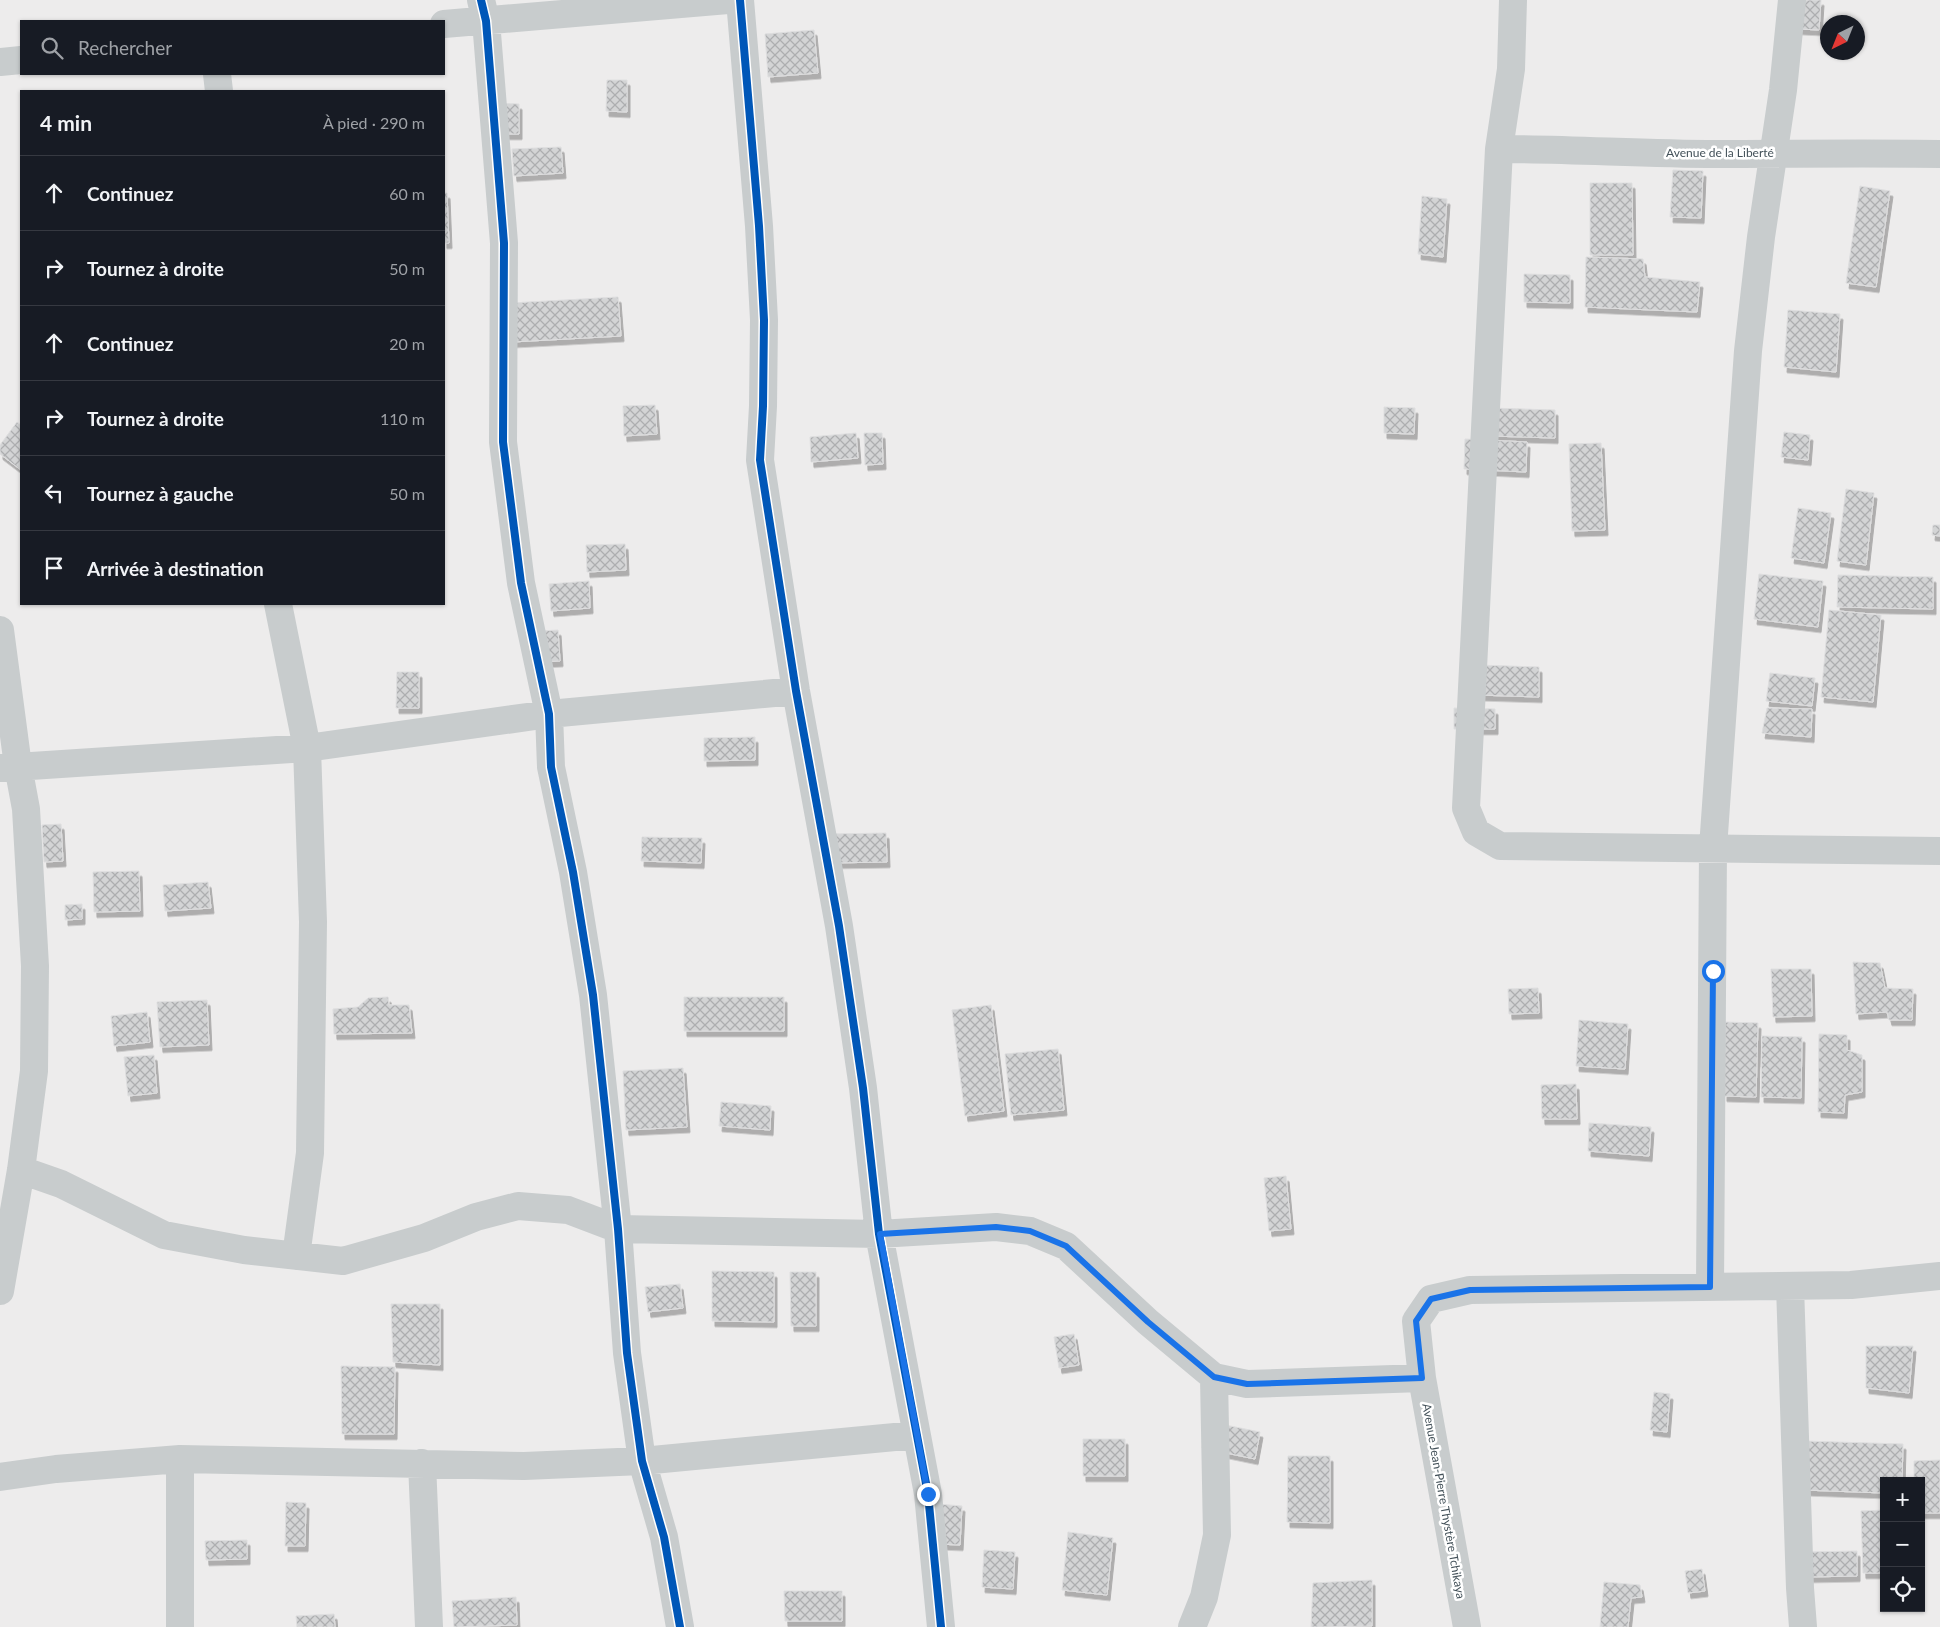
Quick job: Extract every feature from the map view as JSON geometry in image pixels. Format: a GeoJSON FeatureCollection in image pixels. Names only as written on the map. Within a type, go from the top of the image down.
{"type":"FeatureCollection","features":[{"type":"Feature","properties":{"kind":"street"},"geometry":{"type":"LineString","coordinates":[[445,24],[483,11],[728,0]]}},
{"type":"Feature","properties":{"kind":"street"},"geometry":{"type":"LineString","coordinates":[[740,0],[760,226],[764,310],[763,406],[760,460],[796,691],[839,926],[863,1088],[880,1234],[928,1494],[942,1627]]}},
{"type":"Feature","properties":{"kind":"street"},"geometry":{"type":"LineString","coordinates":[[1513,0],[1510,69],[1499,149],[1466,808],[1476,832],[1500,846],[1940,851]]}},
{"type":"Feature","properties":{"kind":"street"},"geometry":{"type":"LineString","coordinates":[[1710,1287],[1713,848],[1748,351],[1773,152],[1783,90],[1792,0]]}},
{"type":"Feature","properties":{"kind":"street"},"geometry":{"type":"LineString","coordinates":[[483,11],[504,243],[503,442],[520,583],[550,714],[551,767],[573,872],[593,995],[618,1229],[627,1353],[642,1461],[664,1537],[680,1627]]}},
{"type":"Feature","properties":{"kind":"street"},"geometry":{"type":"LineString","coordinates":[[0,62],[20,60]]}},
{"type":"Feature","properties":{"kind":"street"},"geometry":{"type":"LineString","coordinates":[[217,75],[219,90]]}},
{"type":"Feature","properties":{"kind":"street","name":"Avenue de la Liberté"},"geometry":{"type":"LineString","coordinates":[[1499,149],[1715,154],[1773,152],[1940,154]]}},
{"type":"Feature","properties":{"kind":"street"},"geometry":{"type":"LineString","coordinates":[[278,605],[307,748],[313,922],[310,1153],[296,1256]]}},
{"type":"Feature","properties":{"kind":"street"},"geometry":{"type":"LineString","coordinates":[[0,630],[9,767],[26,808],[35,966],[34,1071],[0,1291]]}},
{"type":"Feature","properties":{"kind":"street"},"geometry":{"type":"LineString","coordinates":[[9,767],[307,748],[550,714],[796,691]]}},
{"type":"Feature","properties":{"kind":"street"},"geometry":{"type":"LineString","coordinates":[[20,1170],[61,1184],[164,1235],[244,1250],[343,1261],[424,1238],[476,1217],[518,1206],[568,1210],[618,1229],[880,1234],[996,1227],[1030,1231],[1066,1246],[1148,1322],[1214,1377],[1247,1384],[1422,1378]]}},
{"type":"Feature","properties":{"kind":"street","name":"Avenue Jean-Pierre Thystère Tchikaya"},"geometry":{"type":"LineString","coordinates":[[1466,1627],[1422,1378],[1416,1321],[1431,1299],[1470,1290],[1851,1285],[1940,1276]]}},
{"type":"Feature","properties":{"kind":"street"},"geometry":{"type":"LineString","coordinates":[[1790,1286],[1803,1627]]}},
{"type":"Feature","properties":{"kind":"street"},"geometry":{"type":"LineString","coordinates":[[1192,1627],[1204,1597],[1217,1536],[1214,1377]]}},
{"type":"Feature","properties":{"kind":"street"},"geometry":{"type":"LineString","coordinates":[[0,1477],[56,1469],[180,1459],[524,1466],[642,1461],[916,1434]]}},
{"type":"Feature","properties":{"kind":"street"},"geometry":{"type":"LineString","coordinates":[[180,1459],[180,1627]]}},
{"type":"Feature","properties":{"kind":"street"},"geometry":{"type":"LineString","coordinates":[[422,1463],[430,1627]]}},
{"type":"Feature","properties":{"kind":"building"},"geometry":{"type":"Polygon","coordinates":[[[1782,0],[1821,0],[1819,30],[1781,28],[1782,0]]]}},
{"type":"Feature","properties":{"kind":"building"},"geometry":{"type":"Polygon","coordinates":[[[814,30],[818,73],[768,77],[765,34],[814,30]]]}},
{"type":"Feature","properties":{"kind":"building"},"geometry":{"type":"Polygon","coordinates":[[[607,80],[627,80],[627,112],[606,111],[607,80]]]}},
{"type":"Feature","properties":{"kind":"building"},"geometry":{"type":"Polygon","coordinates":[[[492,103],[519,104],[519,134],[492,134],[492,103]]]}},
{"type":"Feature","properties":{"kind":"building"},"geometry":{"type":"Polygon","coordinates":[[[561,147],[563,173],[514,176],[512,149],[561,147]]]}},
{"type":"Feature","properties":{"kind":"building"},"geometry":{"type":"Polygon","coordinates":[[[1673,170],[1703,171],[1701,218],[1670,217],[1673,170]]]}},
{"type":"Feature","properties":{"kind":"building"},"geometry":{"type":"Polygon","coordinates":[[[1590,183],[1632,183],[1633,255],[1590,255],[1590,183]]]}},
{"type":"Feature","properties":{"kind":"building"},"geometry":{"type":"Polygon","coordinates":[[[1860,186],[1890,191],[1876,287],[1846,283],[1860,186]]]}},
{"type":"Feature","properties":{"kind":"building"},"geometry":{"type":"Polygon","coordinates":[[[445,193],[447,193],[449,243],[445,243],[445,193]]]}},
{"type":"Feature","properties":{"kind":"building"},"geometry":{"type":"Polygon","coordinates":[[[1422,196],[1447,199],[1443,257],[1418,254],[1422,196]]]}},
{"type":"Feature","properties":{"kind":"building"},"geometry":{"type":"Polygon","coordinates":[[[1586,257],[1643,259],[1645,277],[1700,282],[1697,312],[1585,307],[1586,257]]]}},
{"type":"Feature","properties":{"kind":"building"},"geometry":{"type":"Polygon","coordinates":[[[1524,274],[1570,275],[1570,303],[1524,302],[1524,274]]]}},
{"type":"Feature","properties":{"kind":"building"},"geometry":{"type":"Polygon","coordinates":[[[618,297],[621,336],[512,342],[510,303],[618,297]]]}},
{"type":"Feature","properties":{"kind":"building"},"geometry":{"type":"Polygon","coordinates":[[[1788,310],[1840,314],[1836,372],[1784,367],[1788,310]]]}},
{"type":"Feature","properties":{"kind":"building"},"geometry":{"type":"Polygon","coordinates":[[[655,405],[657,434],[624,436],[623,406],[655,405]]]}},
{"type":"Feature","properties":{"kind":"building"},"geometry":{"type":"Polygon","coordinates":[[[1384,407],[1415,408],[1414,434],[1384,433],[1384,407]]]}},
{"type":"Feature","properties":{"kind":"building"},"geometry":{"type":"Polygon","coordinates":[[[1491,408],[1555,410],[1555,438],[1491,436],[1491,408]]]}},
{"type":"Feature","properties":{"kind":"building"},"geometry":{"type":"Polygon","coordinates":[[[17,422],[20,424],[20,469],[0,454],[0,445],[17,422]]]}},
{"type":"Feature","properties":{"kind":"building"},"geometry":{"type":"Polygon","coordinates":[[[1784,432],[1810,435],[1808,460],[1781,457],[1784,432]]]}},
{"type":"Feature","properties":{"kind":"building"},"geometry":{"type":"Polygon","coordinates":[[[856,433],[858,458],[811,462],[810,437],[856,433]]]}},
{"type":"Feature","properties":{"kind":"building"},"geometry":{"type":"Polygon","coordinates":[[[864,433],[882,433],[883,464],[865,465],[864,433]]]}},
{"type":"Feature","properties":{"kind":"building"},"geometry":{"type":"Polygon","coordinates":[[[1465,439],[1527,442],[1526,472],[1464,469],[1465,439]]]}},
{"type":"Feature","properties":{"kind":"building"},"geometry":{"type":"Polygon","coordinates":[[[1601,443],[1605,530],[1572,531],[1569,444],[1601,443]]]}},
{"type":"Feature","properties":{"kind":"building"},"geometry":{"type":"Polygon","coordinates":[[[1846,489],[1874,493],[1866,565],[1837,561],[1846,489]]]}},
{"type":"Feature","properties":{"kind":"building"},"geometry":{"type":"Polygon","coordinates":[[[1798,508],[1831,513],[1824,563],[1791,558],[1798,508]]]}},
{"type":"Feature","properties":{"kind":"building"},"geometry":{"type":"Polygon","coordinates":[[[1933,525],[1940,525],[1940,536],[1932,535],[1933,525]]]}},
{"type":"Feature","properties":{"kind":"building"},"geometry":{"type":"Polygon","coordinates":[[[625,544],[626,570],[587,572],[586,545],[625,544]]]}},
{"type":"Feature","properties":{"kind":"building"},"geometry":{"type":"Polygon","coordinates":[[[1759,574],[1823,581],[1818,627],[1754,619],[1759,574]]]}},
{"type":"Feature","properties":{"kind":"building"},"geometry":{"type":"Polygon","coordinates":[[[1838,575],[1933,577],[1933,609],[1837,607],[1838,575]]]}},
{"type":"Feature","properties":{"kind":"building"},"geometry":{"type":"Polygon","coordinates":[[[589,581],[590,608],[551,611],[549,584],[589,581]]]}},
{"type":"Feature","properties":{"kind":"building"},"geometry":{"type":"Polygon","coordinates":[[[1829,610],[1881,615],[1873,702],[1821,697],[1829,610]]]}},
{"type":"Feature","properties":{"kind":"building"},"geometry":{"type":"Polygon","coordinates":[[[558,630],[560,661],[541,662],[539,631],[558,630]]]}},
{"type":"Feature","properties":{"kind":"building"},"geometry":{"type":"Polygon","coordinates":[[[1478,665],[1539,667],[1539,697],[1477,695],[1478,665]]]}},
{"type":"Feature","properties":{"kind":"building"},"geometry":{"type":"Polygon","coordinates":[[[397,672],[419,672],[419,708],[396,708],[397,672]]]}},
{"type":"Feature","properties":{"kind":"building"},"geometry":{"type":"Polygon","coordinates":[[[1770,673],[1815,678],[1812,706],[1766,701],[1770,673]]]}},
{"type":"Feature","properties":{"kind":"building"},"geometry":{"type":"Polygon","coordinates":[[[1454,708],[1495,709],[1495,729],[1454,729],[1454,708]]]}},
{"type":"Feature","properties":{"kind":"building"},"geometry":{"type":"Polygon","coordinates":[[[1767,708],[1812,709],[1811,737],[1762,733],[1767,708]]]}},
{"type":"Feature","properties":{"kind":"building"},"geometry":{"type":"Polygon","coordinates":[[[755,737],[755,760],[704,761],[704,738],[755,737]]]}},
{"type":"Feature","properties":{"kind":"building"},"geometry":{"type":"Polygon","coordinates":[[[61,824],[63,861],[44,862],[42,825],[61,824]]]}},
{"type":"Feature","properties":{"kind":"building"},"geometry":{"type":"Polygon","coordinates":[[[886,833],[887,862],[828,863],[827,834],[886,833]]]}},
{"type":"Feature","properties":{"kind":"building"},"geometry":{"type":"Polygon","coordinates":[[[642,837],[702,838],[701,863],[641,861],[642,837]]]}},
{"type":"Feature","properties":{"kind":"building"},"geometry":{"type":"Polygon","coordinates":[[[139,871],[140,911],[94,912],[93,872],[139,871]]]}},
{"type":"Feature","properties":{"kind":"building"},"geometry":{"type":"Polygon","coordinates":[[[208,882],[211,908],[165,911],[163,885],[208,882]]]}},
{"type":"Feature","properties":{"kind":"building"},"geometry":{"type":"Polygon","coordinates":[[[82,904],[82,919],[65,920],[65,905],[82,904]]]}},
{"type":"Feature","properties":{"kind":"building"},"geometry":{"type":"Polygon","coordinates":[[[1853,962],[1880,963],[1885,988],[1913,989],[1912,1020],[1889,1020],[1887,1012],[1856,1014],[1853,962]]]}},
{"type":"Feature","properties":{"kind":"building"},"geometry":{"type":"Polygon","coordinates":[[[1771,969],[1811,969],[1812,1016],[1773,1017],[1771,969]]]}},
{"type":"Feature","properties":{"kind":"building"},"geometry":{"type":"Polygon","coordinates":[[[1538,988],[1539,1013],[1509,1014],[1508,989],[1538,988]]]}},
{"type":"Feature","properties":{"kind":"building"},"geometry":{"type":"Polygon","coordinates":[[[388,997],[389,1005],[409,1005],[412,1033],[334,1034],[333,1009],[358,1007],[368,998],[388,997]]]}},
{"type":"Feature","properties":{"kind":"building"},"geometry":{"type":"Polygon","coordinates":[[[684,997],[784,997],[784,1031],[684,1031],[684,997]]]}},
{"type":"Feature","properties":{"kind":"building"},"geometry":{"type":"Polygon","coordinates":[[[207,1000],[209,1045],[160,1047],[157,1002],[207,1000]]]}},
{"type":"Feature","properties":{"kind":"building"},"geometry":{"type":"Polygon","coordinates":[[[991,1005],[1004,1111],[965,1116],[952,1010],[991,1005]]]}},
{"type":"Feature","properties":{"kind":"building"},"geometry":{"type":"Polygon","coordinates":[[[147,1012],[150,1042],[114,1046],[111,1016],[147,1012]]]}},
{"type":"Feature","properties":{"kind":"building"},"geometry":{"type":"Polygon","coordinates":[[[1579,1020],[1628,1024],[1625,1069],[1576,1066],[1579,1020]]]}},
{"type":"Feature","properties":{"kind":"building"},"geometry":{"type":"Polygon","coordinates":[[[1725,1022],[1758,1023],[1756,1097],[1724,1096],[1725,1022]]]}},
{"type":"Feature","properties":{"kind":"building"},"geometry":{"type":"Polygon","coordinates":[[[1819,1034],[1847,1035],[1847,1050],[1862,1055],[1862,1092],[1845,1095],[1844,1113],[1818,1112],[1819,1034]]]}},
{"type":"Feature","properties":{"kind":"building"},"geometry":{"type":"Polygon","coordinates":[[[1762,1036],[1802,1037],[1801,1098],[1761,1097],[1762,1036]]]}},
{"type":"Feature","properties":{"kind":"building"},"geometry":{"type":"Polygon","coordinates":[[[1058,1049],[1064,1110],[1011,1115],[1005,1054],[1058,1049]]]}},
{"type":"Feature","properties":{"kind":"building"},"geometry":{"type":"Polygon","coordinates":[[[154,1055],[157,1093],[128,1096],[124,1057],[154,1055]]]}},
{"type":"Feature","properties":{"kind":"building"},"geometry":{"type":"Polygon","coordinates":[[[683,1068],[687,1127],[626,1130],[623,1071],[683,1068]]]}},
{"type":"Feature","properties":{"kind":"building"},"geometry":{"type":"Polygon","coordinates":[[[1576,1084],[1577,1119],[1542,1119],[1541,1085],[1576,1084]]]}},
{"type":"Feature","properties":{"kind":"building"},"geometry":{"type":"Polygon","coordinates":[[[721,1102],[771,1106],[770,1130],[719,1126],[721,1102]]]}},
{"type":"Feature","properties":{"kind":"building"},"geometry":{"type":"Polygon","coordinates":[[[1589,1123],[1651,1127],[1649,1156],[1588,1151],[1589,1123]]]}},
{"type":"Feature","properties":{"kind":"building"},"geometry":{"type":"Polygon","coordinates":[[[1286,1176],[1291,1229],[1269,1231],[1264,1178],[1286,1176]]]}},
{"type":"Feature","properties":{"kind":"building"},"geometry":{"type":"Polygon","coordinates":[[[712,1271],[774,1272],[774,1322],[712,1321],[712,1271]]]}},
{"type":"Feature","properties":{"kind":"building"},"geometry":{"type":"Polygon","coordinates":[[[790,1272],[816,1272],[816,1326],[791,1326],[790,1272]]]}},
{"type":"Feature","properties":{"kind":"building"},"geometry":{"type":"Polygon","coordinates":[[[680,1284],[683,1308],[648,1312],[645,1287],[680,1284]]]}},
{"type":"Feature","properties":{"kind":"building"},"geometry":{"type":"Polygon","coordinates":[[[391,1304],[440,1304],[440,1365],[393,1362],[391,1304]]]}},
{"type":"Feature","properties":{"kind":"building"},"geometry":{"type":"Polygon","coordinates":[[[1074,1334],[1079,1365],[1059,1368],[1054,1337],[1074,1334]]]}},
{"type":"Feature","properties":{"kind":"building"},"geometry":{"type":"Polygon","coordinates":[[[1866,1346],[1913,1346],[1909,1393],[1866,1388],[1866,1346]]]}},
{"type":"Feature","properties":{"kind":"building"},"geometry":{"type":"Polygon","coordinates":[[[341,1366],[395,1367],[394,1434],[342,1434],[341,1366]]]}},
{"type":"Feature","properties":{"kind":"building"},"geometry":{"type":"Polygon","coordinates":[[[1654,1392],[1670,1394],[1667,1432],[1650,1430],[1654,1392]]]}},
{"type":"Feature","properties":{"kind":"building"},"geometry":{"type":"Polygon","coordinates":[[[1206,1421],[1260,1432],[1255,1459],[1202,1448],[1206,1421]]]}},
{"type":"Feature","properties":{"kind":"building"},"geometry":{"type":"Polygon","coordinates":[[[1083,1439],[1125,1439],[1125,1476],[1083,1476],[1083,1439]]]}},
{"type":"Feature","properties":{"kind":"building"},"geometry":{"type":"Polygon","coordinates":[[[1804,1441],[1903,1444],[1902,1477],[1880,1477],[1880,1493],[1803,1490],[1804,1441]]]}},
{"type":"Feature","properties":{"kind":"building"},"geometry":{"type":"Polygon","coordinates":[[[1288,1456],[1330,1456],[1330,1523],[1287,1522],[1288,1456]]]}},
{"type":"Feature","properties":{"kind":"building"},"geometry":{"type":"Polygon","coordinates":[[[1940,1460],[1940,1513],[1925,1513],[1925,1477],[1914,1477],[1914,1461],[1940,1460]]]}},
{"type":"Feature","properties":{"kind":"building"},"geometry":{"type":"Polygon","coordinates":[[[286,1502],[306,1503],[305,1546],[285,1546],[286,1502]]]}},
{"type":"Feature","properties":{"kind":"building"},"geometry":{"type":"Polygon","coordinates":[[[938,1504],[962,1506],[960,1545],[937,1544],[938,1504]]]}},
{"type":"Feature","properties":{"kind":"building"},"geometry":{"type":"Polygon","coordinates":[[[1880,1510],[1880,1573],[1863,1573],[1861,1511],[1880,1510]]]}},
{"type":"Feature","properties":{"kind":"building"},"geometry":{"type":"Polygon","coordinates":[[[1068,1532],[1113,1538],[1107,1595],[1062,1590],[1068,1532]]]}},
{"type":"Feature","properties":{"kind":"building"},"geometry":{"type":"Polygon","coordinates":[[[247,1540],[247,1559],[206,1560],[205,1541],[247,1540]]]}},
{"type":"Feature","properties":{"kind":"building"},"geometry":{"type":"Polygon","coordinates":[[[984,1550],[1015,1552],[1013,1589],[982,1587],[984,1550]]]}},
{"type":"Feature","properties":{"kind":"building"},"geometry":{"type":"Polygon","coordinates":[[[1857,1551],[1857,1576],[1806,1577],[1805,1552],[1857,1551]]]}},
{"type":"Feature","properties":{"kind":"building"},"geometry":{"type":"Polygon","coordinates":[[[1702,1569],[1705,1591],[1688,1593],[1685,1571],[1702,1569]]]}},
{"type":"Feature","properties":{"kind":"building"},"geometry":{"type":"Polygon","coordinates":[[[1372,1580],[1372,1626],[1311,1627],[1313,1583],[1372,1580]]]}},
{"type":"Feature","properties":{"kind":"building"},"geometry":{"type":"Polygon","coordinates":[[[1604,1582],[1640,1585],[1642,1597],[1631,1598],[1628,1627],[1600,1627],[1604,1582]]]}},
{"type":"Feature","properties":{"kind":"building"},"geometry":{"type":"Polygon","coordinates":[[[784,1591],[842,1591],[842,1621],[785,1621],[784,1591]]]}},
{"type":"Feature","properties":{"kind":"building"},"geometry":{"type":"Polygon","coordinates":[[[516,1597],[517,1625],[454,1627],[452,1601],[516,1597]]]}},
{"type":"Feature","properties":{"kind":"building"},"geometry":{"type":"Polygon","coordinates":[[[334,1614],[335,1627],[297,1627],[296,1616],[334,1614]]]}},
{"type":"Feature","properties":{"kind":"cycle path"},"geometry":{"type":"LineString","coordinates":[[481,0],[486,21],[504,243],[503,442],[521,583],[549,714],[551,767],[573,872],[593,995],[618,1229],[627,1353],[642,1461],[664,1537],[680,1627]]}},
{"type":"Feature","properties":{"kind":"cycle path"},"geometry":{"type":"LineString","coordinates":[[740,0],[759,226],[764,320],[760,460],[796,691],[839,926],[863,1088],[879,1234],[928,1494],[941,1627]]}},
{"type":"Feature","properties":{"kind":"route"},"geometry":{"type":"LineString","coordinates":[[928,1494],[880,1234],[996,1227],[1030,1231],[1066,1246],[1148,1322],[1214,1377],[1247,1384],[1422,1378],[1416,1321],[1431,1299],[1470,1290],[1710,1287],[1713,971]]}}]}
